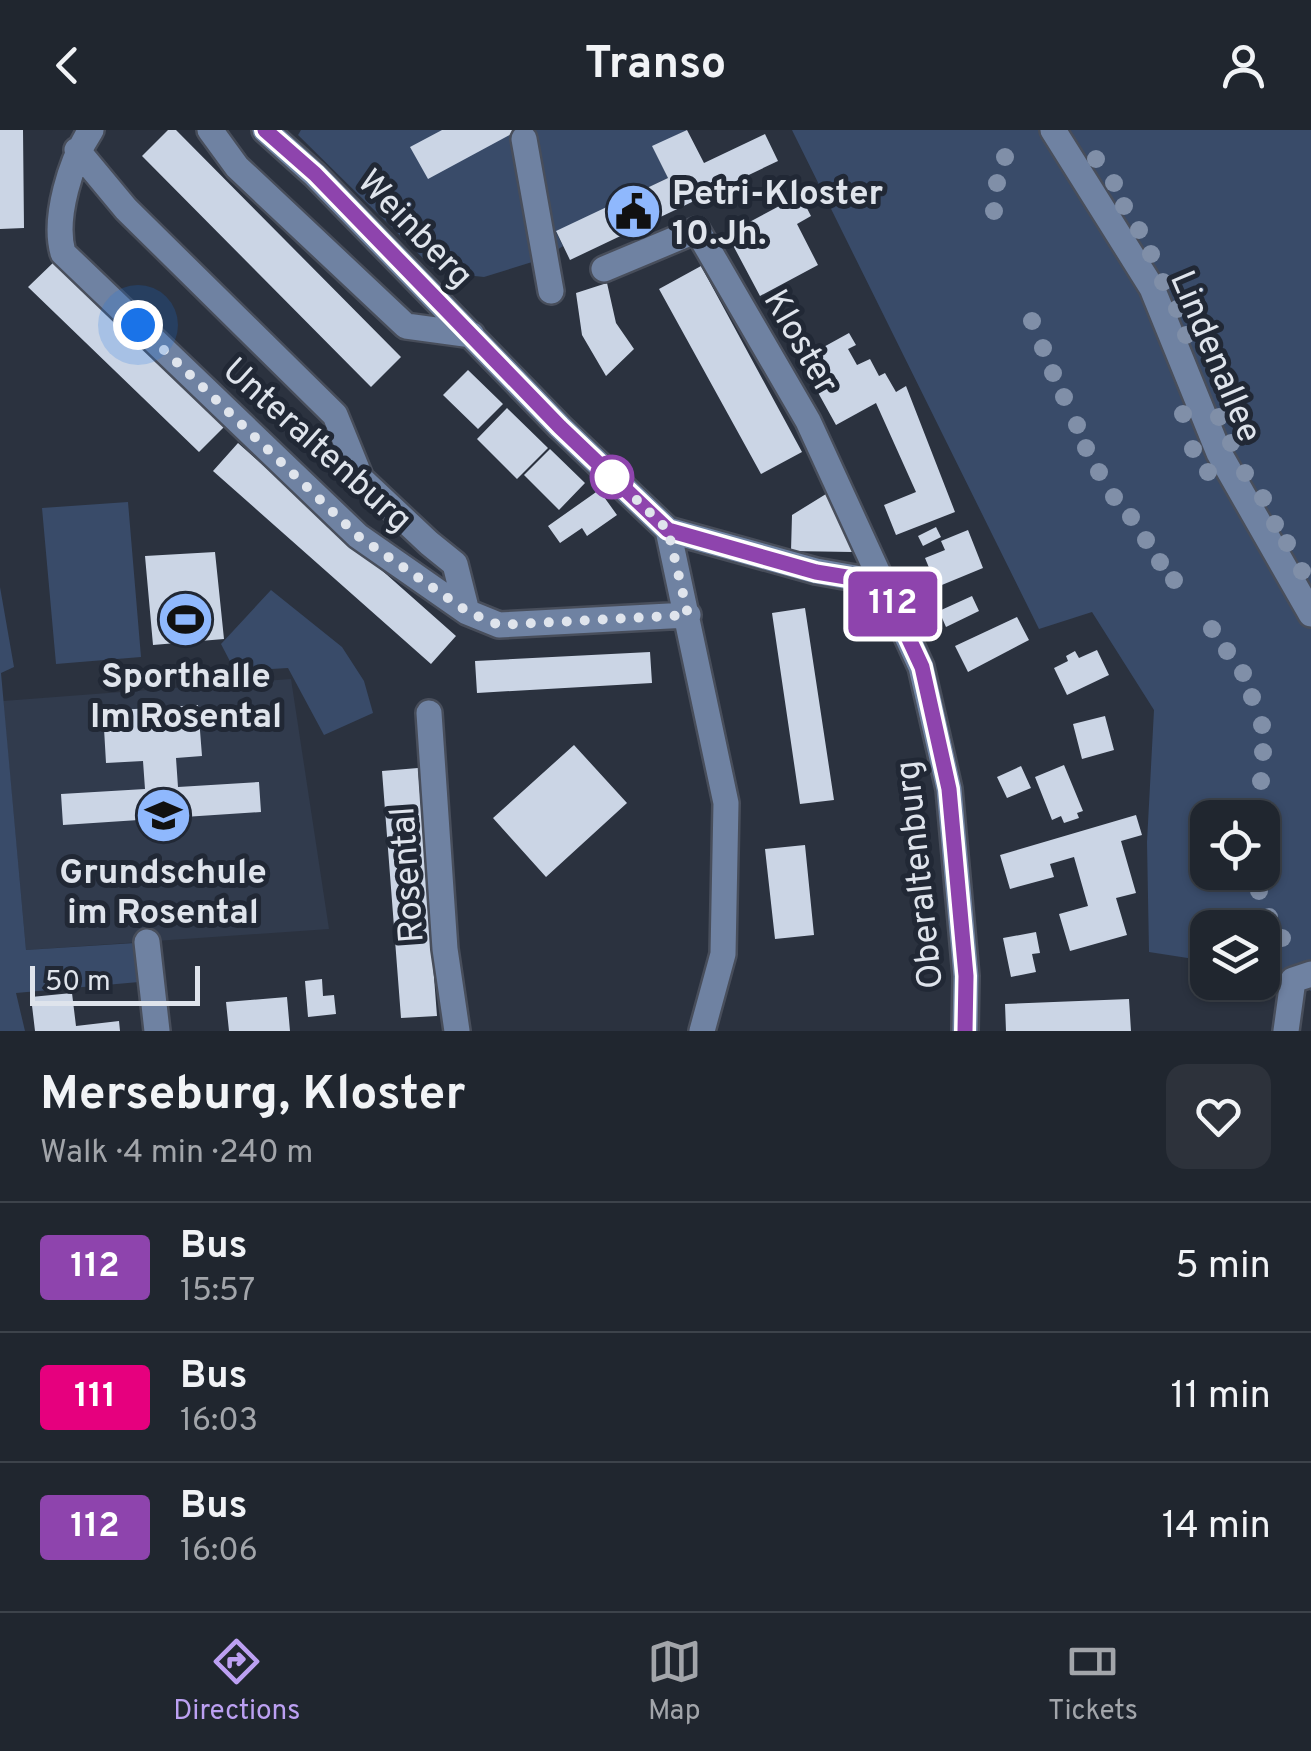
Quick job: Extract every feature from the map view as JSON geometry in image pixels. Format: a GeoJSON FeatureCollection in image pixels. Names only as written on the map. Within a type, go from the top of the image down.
{"type":"FeatureCollection","features":[{"type":"Feature","properties":{"kind":"street"},"geometry":{"type":"LineString","coordinates":[[210,130],[237,167],[406,326],[472,336],[668,530],[816,572],[883,583]]}},
{"type":"Feature","properties":{"kind":"street","name":"Weinberg"},"geometry":{"type":"LineString","coordinates":[[265,130],[315,174],[472,336]]}},
{"type":"Feature","properties":{"kind":"street","name":"Lindenallee"},"geometry":{"type":"LineString","coordinates":[[1053,130],[1152,288],[1219,454],[1311,614]]}},
{"type":"Feature","properties":{"kind":"street"},"geometry":{"type":"LineString","coordinates":[[524,139],[551,291]]}},
{"type":"Feature","properties":{"kind":"street"},"geometry":{"type":"LineString","coordinates":[[84,140],[126,209],[335,415],[360,479],[455,564],[468,612]]}},
{"type":"Feature","properties":{"kind":"street","name":"Unteraltenburg"},"geometry":{"type":"LineString","coordinates":[[84,140],[57,233],[63,253],[358,536],[468,612],[499,625],[688,615]]}},
{"type":"Feature","properties":{"kind":"street","name":"Kloster"},"geometry":{"type":"LineString","coordinates":[[604,270],[697,230],[808,421],[883,583]]}},
{"type":"Feature","properties":{"kind":"street"},"geometry":{"type":"LineString","coordinates":[[668,530],[726,803],[723,954],[702,1031]]}},
{"type":"Feature","properties":{"kind":"street","name":"Oberaltenburg"},"geometry":{"type":"LineString","coordinates":[[883,583],[922,667],[949,789],[966,976],[965,1031]]}},
{"type":"Feature","properties":{"kind":"street","name":"Rosental"},"geometry":{"type":"LineString","coordinates":[[430,713],[445,949],[457,1031]]}},
{"type":"Feature","properties":{"kind":"street"},"geometry":{"type":"LineString","coordinates":[[147,942],[157,1031]]}},
{"type":"Feature","properties":{"kind":"street"},"geometry":{"type":"LineString","coordinates":[[1286,1031],[1302,977]]}},
{"type":"Feature","properties":{"kind":"shaded area"},"geometry":{"type":"Polygon","coordinates":[[[301,130],[687,130],[653,147],[668,178],[556,232],[563,246],[545,258],[484,277],[437,272],[298,135],[301,130]]]}},
{"type":"Feature","properties":{"kind":"shaded area"},"geometry":{"type":"Polygon","coordinates":[[[792,130],[1311,130],[1311,991],[1280,977],[1280,910],[1190,910],[1190,958],[1149,952],[1147,842],[1154,710],[1092,612],[1039,629],[792,130]]]}},
{"type":"Feature","properties":{"kind":"shaded area"},"geometry":{"type":"Polygon","coordinates":[[[128,502],[141,657],[56,664],[42,508],[128,502]]]}},
{"type":"Feature","properties":{"kind":"shaded area"},"geometry":{"type":"Polygon","coordinates":[[[0,587],[14,667],[1,673],[26,950],[135,943],[139,982],[16,993],[25,1031],[0,1031],[0,587]]]}},
{"type":"Feature","properties":{"kind":"shaded area"},"geometry":{"type":"Polygon","coordinates":[[[271,590],[342,647],[364,681],[373,713],[324,735],[288,668],[235,671],[221,644],[271,590]]]}},
{"type":"Feature","properties":{"kind":"shaded area","name":"Grundschule im Rosental"},"geometry":{"type":"Polygon","coordinates":[[[291,679],[329,929],[26,950],[3,701],[291,679]]]}},
{"type":"Feature","properties":{"kind":"building"},"geometry":{"type":"Polygon","coordinates":[[[0,130],[23,130],[24,228],[0,229],[0,130]]]}},
{"type":"Feature","properties":{"kind":"building"},"geometry":{"type":"Polygon","coordinates":[[[168,130],[176,130],[401,357],[371,387],[142,156],[168,130]]]}},
{"type":"Feature","properties":{"kind":"building"},"geometry":{"type":"Polygon","coordinates":[[[442,130],[519,130],[428,179],[410,147],[442,130]]]}},
{"type":"Feature","properties":{"kind":"building","name":"Petri-Kloster 10.Jh."},"geometry":{"type":"Polygon","coordinates":[[[687,130],[704,163],[765,134],[778,161],[570,260],[556,231],[668,178],[652,146],[687,130]]]}},
{"type":"Feature","properties":{"kind":"building"},"geometry":{"type":"Polygon","coordinates":[[[800,195],[811,216],[797,224],[818,265],[760,296],[727,234],[800,195]]]}},
{"type":"Feature","properties":{"kind":"building"},"geometry":{"type":"Polygon","coordinates":[[[56,260],[227,424],[199,452],[28,287],[56,260]]]}},
{"type":"Feature","properties":{"kind":"building"},"geometry":{"type":"Polygon","coordinates":[[[701,266],[802,452],[761,474],[659,289],[701,266]]]}},
{"type":"Feature","properties":{"kind":"building"},"geometry":{"type":"Polygon","coordinates":[[[607,283],[616,323],[634,349],[606,376],[582,335],[576,293],[607,283]]]}},
{"type":"Feature","properties":{"kind":"building"},"geometry":{"type":"Polygon","coordinates":[[[849,333],[856,345],[848,349],[857,365],[870,359],[879,376],[885,373],[896,392],[906,386],[955,512],[896,535],[884,505],[916,492],[876,403],[836,425],[800,360],[849,333]]]}},
{"type":"Feature","properties":{"kind":"building"},"geometry":{"type":"Polygon","coordinates":[[[468,370],[503,404],[478,429],[443,395],[468,370]]]}},
{"type":"Feature","properties":{"kind":"building"},"geometry":{"type":"Polygon","coordinates":[[[507,408],[548,448],[517,479],[477,439],[507,408]]]}},
{"type":"Feature","properties":{"kind":"building"},"geometry":{"type":"Polygon","coordinates":[[[238,443],[456,636],[431,664],[213,471],[238,443]]]}},
{"type":"Feature","properties":{"kind":"building"},"geometry":{"type":"Polygon","coordinates":[[[550,449],[585,483],[559,510],[524,475],[550,449]]]}},
{"type":"Feature","properties":{"kind":"building"},"geometry":{"type":"Polygon","coordinates":[[[599,490],[617,515],[587,536],[582,528],[560,543],[548,526],[599,490]]]}},
{"type":"Feature","properties":{"kind":"building"},"geometry":{"type":"Polygon","coordinates":[[[826,494],[856,544],[852,552],[791,551],[792,515],[826,494]]]}},
{"type":"Feature","properties":{"kind":"building"},"geometry":{"type":"Polygon","coordinates":[[[936,527],[941,537],[923,546],[918,536],[936,527]]]}},
{"type":"Feature","properties":{"kind":"building"},"geometry":{"type":"Polygon","coordinates":[[[968,530],[983,568],[937,587],[925,558],[945,550],[941,541],[968,530]]]}},
{"type":"Feature","properties":{"kind":"building","name":"Sporthalle Im Rosental"},"geometry":{"type":"Polygon","coordinates":[[[215,552],[224,639],[153,645],[145,556],[215,552]]]}},
{"type":"Feature","properties":{"kind":"building"},"geometry":{"type":"Polygon","coordinates":[[[972,596],[979,611],[946,627],[939,611],[972,596]]]}},
{"type":"Feature","properties":{"kind":"building"},"geometry":{"type":"Polygon","coordinates":[[[805,608],[834,800],[800,804],[772,613],[805,608]]]}},
{"type":"Feature","properties":{"kind":"building"},"geometry":{"type":"Polygon","coordinates":[[[1017,617],[1029,640],[968,672],[955,646],[1017,617]]]}},
{"type":"Feature","properties":{"kind":"building"},"geometry":{"type":"Polygon","coordinates":[[[1097,650],[1109,675],[1067,695],[1054,668],[1068,661],[1066,656],[1075,651],[1079,658],[1097,650]]]}},
{"type":"Feature","properties":{"kind":"building"},"geometry":{"type":"Polygon","coordinates":[[[650,652],[652,683],[477,693],[475,661],[650,652]]]}},
{"type":"Feature","properties":{"kind":"building"},"geometry":{"type":"Polygon","coordinates":[[[198,705],[202,756],[176,758],[178,787],[259,782],[261,812],[63,825],[61,794],[145,789],[143,761],[106,763],[103,711],[198,705]]]}},
{"type":"Feature","properties":{"kind":"building"},"geometry":{"type":"Polygon","coordinates":[[[1105,716],[1114,750],[1082,759],[1073,724],[1105,716]]]}},
{"type":"Feature","properties":{"kind":"building"},"geometry":{"type":"Polygon","coordinates":[[[574,745],[627,803],[546,877],[493,818],[574,745]]]}},
{"type":"Feature","properties":{"kind":"building"},"geometry":{"type":"Polygon","coordinates":[[[1064,765],[1083,811],[1077,813],[1079,818],[1064,823],[1061,816],[1052,820],[1035,777],[1064,765]]]}},
{"type":"Feature","properties":{"kind":"building"},"geometry":{"type":"Polygon","coordinates":[[[1021,766],[1031,788],[1007,798],[997,777],[1021,766]]]}},
{"type":"Feature","properties":{"kind":"building"},"geometry":{"type":"Polygon","coordinates":[[[418,768],[437,1016],[401,1018],[382,771],[418,768]]]}},
{"type":"Feature","properties":{"kind":"building"},"geometry":{"type":"Polygon","coordinates":[[[1136,815],[1142,835],[1121,841],[1136,893],[1116,898],[1127,935],[1070,951],[1059,914],[1088,906],[1074,857],[1050,864],[1054,877],[1010,889],[1000,855],[1136,815]]]}},
{"type":"Feature","properties":{"kind":"building"},"geometry":{"type":"Polygon","coordinates":[[[805,845],[814,935],[775,939],[765,849],[805,845]]]}},
{"type":"Feature","properties":{"kind":"building"},"geometry":{"type":"Polygon","coordinates":[[[1036,932],[1040,953],[1032,954],[1036,972],[1011,977],[1003,938],[1036,932]]]}},
{"type":"Feature","properties":{"kind":"building"},"geometry":{"type":"Polygon","coordinates":[[[322,979],[323,996],[334,995],[336,1014],[308,1017],[305,981],[322,979]]]}},
{"type":"Feature","properties":{"kind":"building"},"geometry":{"type":"Polygon","coordinates":[[[72,993],[76,1026],[119,1021],[120,1031],[35,1031],[31,997],[72,993]]]}},
{"type":"Feature","properties":{"kind":"building"},"geometry":{"type":"Polygon","coordinates":[[[287,997],[290,1031],[229,1031],[226,1002],[287,997]]]}},
{"type":"Feature","properties":{"kind":"building"},"geometry":{"type":"Polygon","coordinates":[[[1129,999],[1131,1031],[1006,1031],[1005,1004],[1129,999]]]}},
{"type":"Feature","properties":{"kind":"bus line","name":"112"},"geometry":{"type":"LineString","coordinates":[[265,130],[315,174],[560,427],[668,530],[816,572],[883,583],[922,667],[949,789],[966,976],[965,1031]]}},
{"type":"Feature","properties":{"kind":"place","name":"Petri-Kloster 10.Jh."},"geometry":{"type":"Point","coordinates":[633,212]}},
{"type":"Feature","properties":{"kind":"place","name":"Sporthalle Im Rosental"},"geometry":{"type":"Point","coordinates":[186,619]}},
{"type":"Feature","properties":{"kind":"place","name":"Grundschule im Rosental"},"geometry":{"type":"Point","coordinates":[163,815]}},
{"type":"Feature","properties":{"kind":"route"},"geometry":{"type":"LineString","coordinates":[[138,325],[358,536],[468,612],[499,625],[688,615],[668,530],[610,474],[612,477]]}}]}
